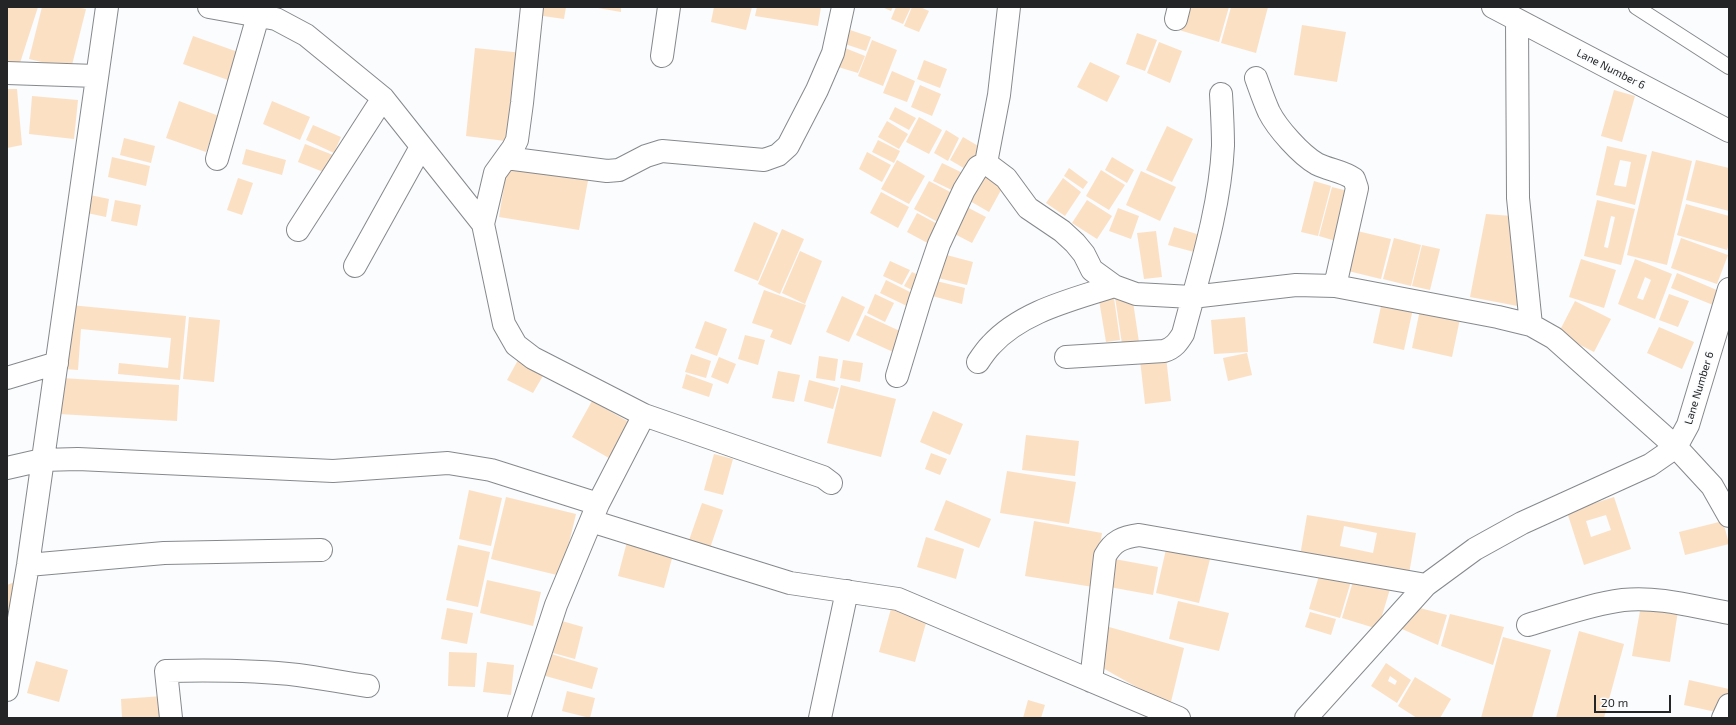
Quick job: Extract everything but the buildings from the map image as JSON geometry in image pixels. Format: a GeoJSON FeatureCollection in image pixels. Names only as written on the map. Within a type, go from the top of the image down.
{"type":"FeatureCollection","features":[{"type":"Feature","properties":{"kind":"street"},"geometry":{"type":"LineString","coordinates":[[7,690],[28,565],[106,7]]}},
{"type":"Feature","properties":{"kind":"street"},"geometry":{"type":"LineString","coordinates":[[209,7],[276,19],[306,35],[383,98],[483,224]]}},
{"type":"Feature","properties":{"kind":"street"},"geometry":{"type":"LineString","coordinates":[[532,7],[517,140],[495,173],[483,224],[504,324],[516,345],[533,358],[644,415],[822,477],[831,483]]}},
{"type":"Feature","properties":{"kind":"street"},"geometry":{"type":"LineString","coordinates":[[662,56],[669,7]]}},
{"type":"Feature","properties":{"kind":"street"},"geometry":{"type":"LineString","coordinates":[[506,158],[608,171],[619,170],[646,156],[662,151],[764,160],[778,155],[788,146],[817,90],[833,53],[842,7]]}},
{"type":"Feature","properties":{"kind":"street"},"geometry":{"type":"LineString","coordinates":[[986,163],[999,95],[1009,7]]}},
{"type":"Feature","properties":{"kind":"street","name":"Lane Number 6"},"geometry":{"type":"LineString","coordinates":[[1493,7],[1517,21],[1729,131]]}},
{"type":"Feature","properties":{"kind":"street"},"geometry":{"type":"LineString","coordinates":[[217,159],[258,16]]}},
{"type":"Feature","properties":{"kind":"street"},"geometry":{"type":"LineString","coordinates":[[1517,21],[1516,89],[1518,198],[1531,325]]}},
{"type":"Feature","properties":{"kind":"street"},"geometry":{"type":"LineString","coordinates":[[7,73],[96,76]]}},
{"type":"Feature","properties":{"kind":"street"},"geometry":{"type":"LineString","coordinates":[[1256,78],[1269,112],[1278,126],[1293,143],[1318,164],[1334,169],[1354,179],[1356,188],[1335,286]]}},
{"type":"Feature","properties":{"kind":"street"},"geometry":{"type":"LineString","coordinates":[[1066,357],[1164,350],[1171,348],[1177,343],[1183,334],[1208,238],[1218,187],[1223,146],[1222,94]]}},
{"type":"Feature","properties":{"kind":"street"},"geometry":{"type":"LineString","coordinates":[[298,230],[383,98]]}},
{"type":"Feature","properties":{"kind":"street"},"geometry":{"type":"LineString","coordinates":[[354,266],[421,147]]}},
{"type":"Feature","properties":{"kind":"street"},"geometry":{"type":"LineString","coordinates":[[986,163],[1006,178],[1028,208],[1062,231],[1071,239],[1084,254],[1092,270],[1114,286],[1136,294],[1192,297],[1296,285],[1335,286],[1531,325],[1554,338],[1676,447],[1712,486],[1729,516]]}},
{"type":"Feature","properties":{"kind":"street"},"geometry":{"type":"LineString","coordinates":[[897,376],[939,244],[964,190],[978,167],[986,163]]}},
{"type":"Feature","properties":{"kind":"street"},"geometry":{"type":"LineString","coordinates":[[978,362],[991,344],[1017,323],[1038,312],[1114,286]]}},
{"type":"Feature","properties":{"kind":"street","name":"Lane Number 6"},"geometry":{"type":"LineString","coordinates":[[1676,447],[1688,425],[1729,289]]}},
{"type":"Feature","properties":{"kind":"street"},"geometry":{"type":"LineString","coordinates":[[7,378],[57,363]]}},
{"type":"Feature","properties":{"kind":"street"},"geometry":{"type":"LineString","coordinates":[[519,718],[556,605],[595,513],[644,415]]}},
{"type":"Feature","properties":{"kind":"street"},"geometry":{"type":"LineString","coordinates":[[1306,718],[1426,585],[1482,545],[1522,523],[1650,465],[1676,447]]}},
{"type":"Feature","properties":{"kind":"street"},"geometry":{"type":"LineString","coordinates":[[7,468],[42,460],[78,460],[333,471],[448,463],[491,470],[595,513],[790,583],[898,599],[1179,718]]}},
{"type":"Feature","properties":{"kind":"street"},"geometry":{"type":"LineString","coordinates":[[1091,681],[1105,556],[1116,542],[1125,537],[1139,535],[1426,585]]}},
{"type":"Feature","properties":{"kind":"street"},"geometry":{"type":"LineString","coordinates":[[28,565],[164,553],[322,550]]}},
{"type":"Feature","properties":{"kind":"street"},"geometry":{"type":"LineString","coordinates":[[820,718],[847,591]]}},
{"type":"Feature","properties":{"kind":"street"},"geometry":{"type":"LineString","coordinates":[[1528,625],[1623,600],[1658,601],[1729,613]]}},
{"type":"Feature","properties":{"kind":"street"},"geometry":{"type":"LineString","coordinates":[[171,718],[166,671],[212,670],[299,675],[368,686]]}},
{"type":"Feature","properties":{"kind":"street"},"geometry":{"type":"LineString","coordinates":[[1723,718],[1729,705]]}},
{"type":"Feature","properties":{"kind":"lane"},"geometry":{"type":"LineString","coordinates":[[1636,7],[1729,67]]}}]}
